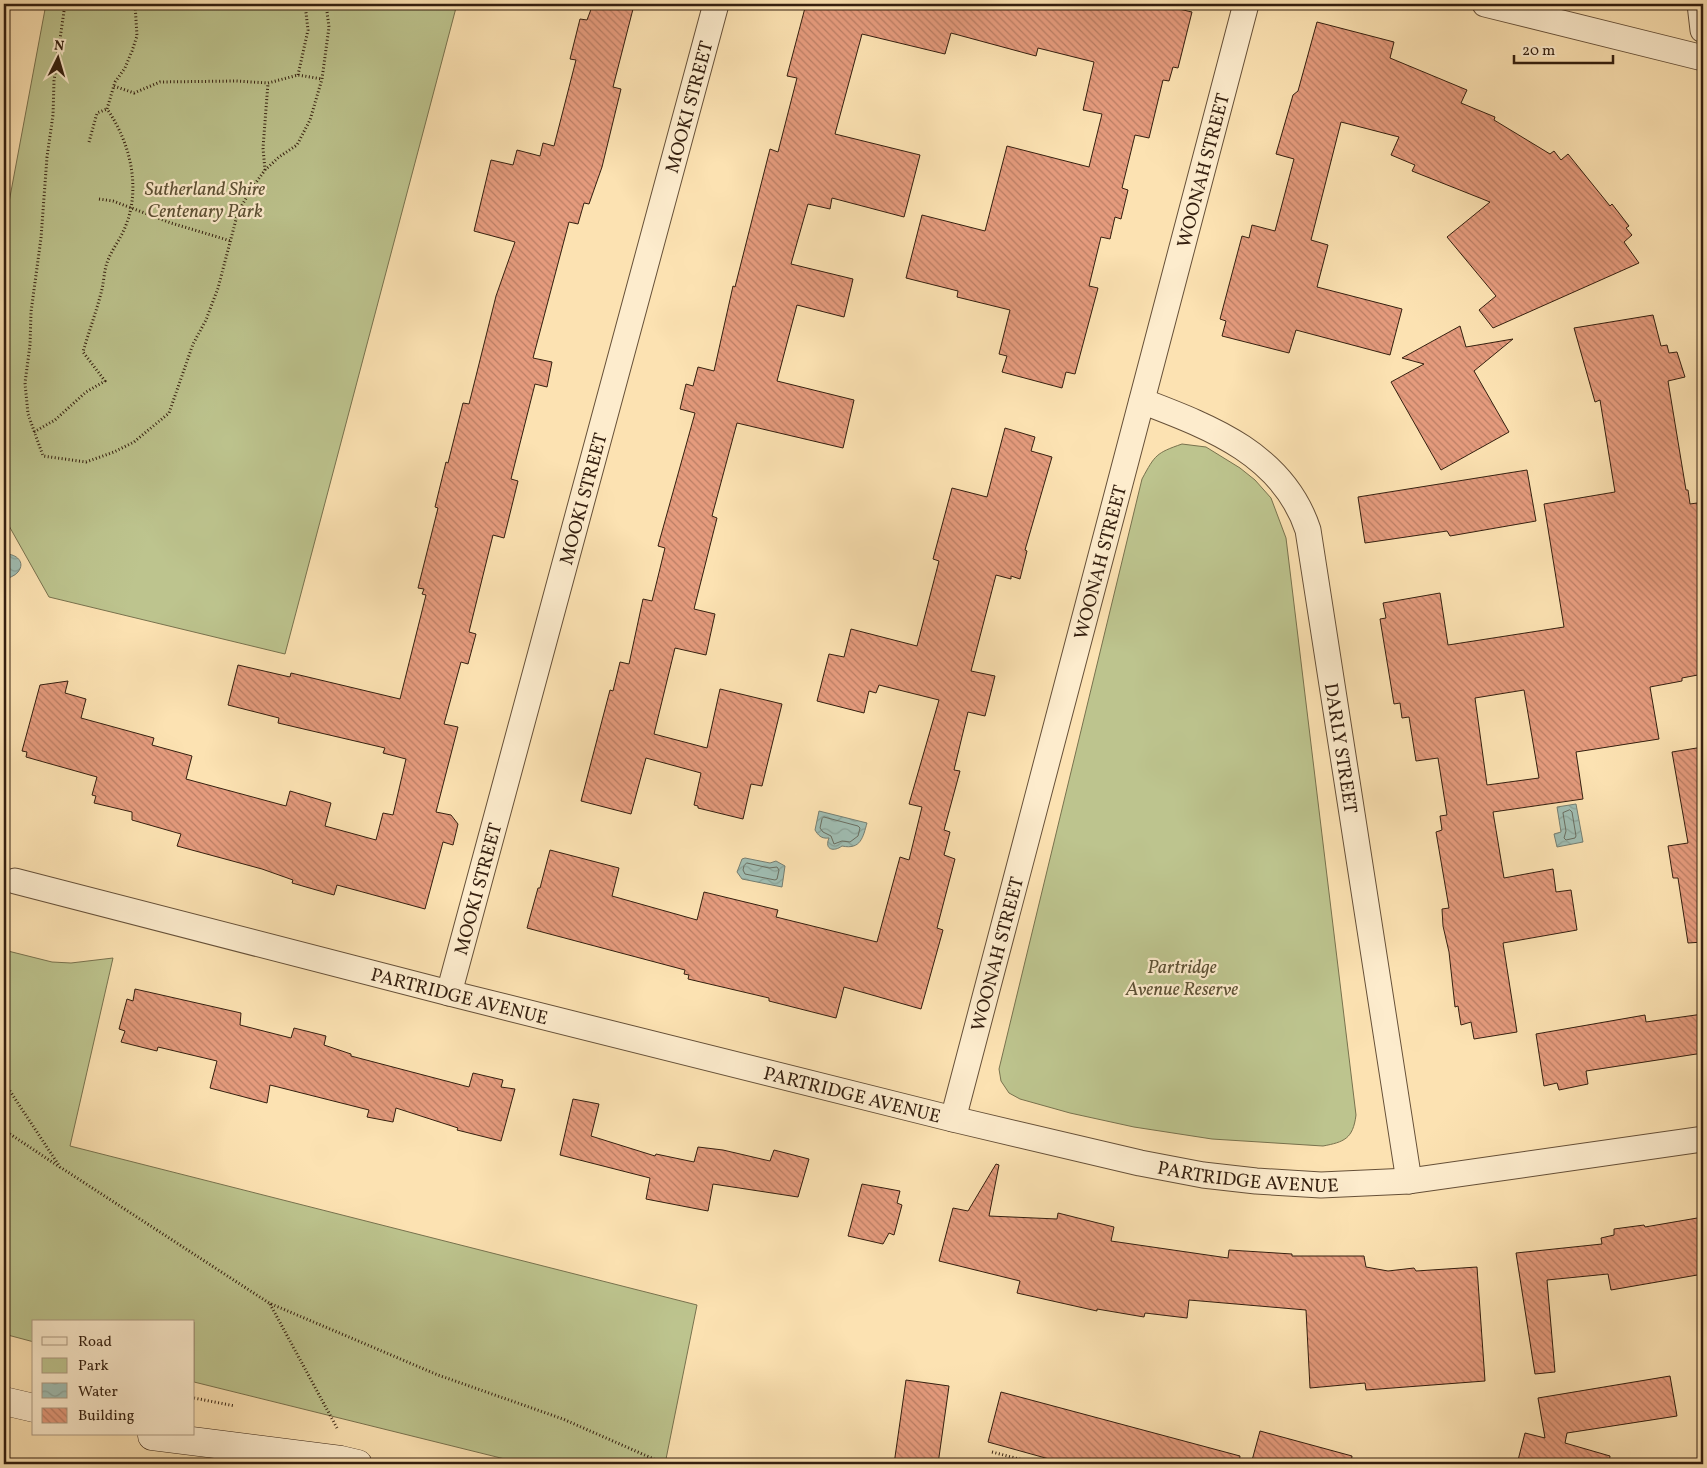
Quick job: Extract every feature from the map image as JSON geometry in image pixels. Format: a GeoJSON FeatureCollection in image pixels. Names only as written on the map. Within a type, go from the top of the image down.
{"type":"FeatureCollection","features":[{"type":"Feature","properties":{"kind":"main road"},"geometry":{"type":"LineString","coordinates":[[4,1401],[32,1408]]}},
{"type":"Feature","properties":{"kind":"main road"},"geometry":{"type":"LineString","coordinates":[[151,1436],[231,1464]]}},
{"type":"Feature","properties":{"kind":"main road"},"geometry":{"type":"LineString","coordinates":[[156,1436],[341,1460],[358,1464]]}},
{"type":"Feature","properties":{"kind":"street","name":"MOOKI STREET"},"geometry":{"type":"LineString","coordinates":[[450,993],[716,4]]}},
{"type":"Feature","properties":{"kind":"street","name":"WOONAH STREET"},"geometry":{"type":"LineString","coordinates":[[953,1119],[1246,4]]}},
{"type":"Feature","properties":{"kind":"street"},"geometry":{"type":"LineString","coordinates":[[1486,4],[1703,58]]}},
{"type":"Feature","properties":{"kind":"street"},"geometry":{"type":"LineString","coordinates":[[1700,4],[1703,30]]}},
{"type":"Feature","properties":{"kind":"street","name":"DARLY STREET"},"geometry":{"type":"LineString","coordinates":[[1142,401],[1186,418],[1229,439],[1254,455],[1280,480],[1296,501],[1304,518],[1310,540],[1409,1182]]}},
{"type":"Feature","properties":{"kind":"street","name":"PARTRIDGE AVENUE"},"geometry":{"type":"LineString","coordinates":[[15,881],[450,993],[953,1119],[1140,1163],[1203,1175],[1256,1181],[1321,1185],[1409,1182],[1703,1139]]}},
{"type":"Feature","properties":{"kind":"path"},"geometry":{"type":"LineString","coordinates":[[65,4],[54,81],[53,116],[47,157],[41,238],[31,312],[30,345],[25,383],[28,414],[43,456],[86,462],[114,452],[134,442],[169,413],[193,344],[206,320],[218,288],[238,212],[265,170],[278,157],[297,145],[310,120],[322,79],[330,27],[326,4]]}},
{"type":"Feature","properties":{"kind":"path"},"geometry":{"type":"LineString","coordinates":[[107,109],[114,86],[125,68],[137,36],[135,4]]}},
{"type":"Feature","properties":{"kind":"path"},"geometry":{"type":"LineString","coordinates":[[298,74],[308,30],[305,4]]}},
{"type":"Feature","properties":{"kind":"path"},"geometry":{"type":"LineString","coordinates":[[114,86],[134,93],[160,82],[236,81],[268,84],[298,74],[322,79]]}},
{"type":"Feature","properties":{"kind":"path"},"geometry":{"type":"LineString","coordinates":[[265,170],[263,148],[268,84]]}},
{"type":"Feature","properties":{"kind":"path"},"geometry":{"type":"LineString","coordinates":[[34,432],[55,420],[86,392],[105,381],[83,352],[102,288],[107,263],[126,225],[131,208],[134,185],[126,145],[117,123],[107,109]]}},
{"type":"Feature","properties":{"kind":"path"},"geometry":{"type":"LineString","coordinates":[[89,142],[97,113],[107,109]]}},
{"type":"Feature","properties":{"kind":"path"},"geometry":{"type":"LineString","coordinates":[[99,199],[113,201],[171,224],[231,241]]}},
{"type":"Feature","properties":{"kind":"path"},"geometry":{"type":"LineString","coordinates":[[4,1082],[60,1167]]}},
{"type":"Feature","properties":{"kind":"path"},"geometry":{"type":"LineString","coordinates":[[4,1130],[269,1303],[438,1375],[563,1419],[665,1464]]}},
{"type":"Feature","properties":{"kind":"path"},"geometry":{"type":"LineString","coordinates":[[269,1303],[341,1435]]}},
{"type":"Feature","properties":{"kind":"path"},"geometry":{"type":"LineString","coordinates":[[195,1398],[235,1406]]}},
{"type":"Feature","properties":{"kind":"path"},"geometry":{"type":"LineString","coordinates":[[992,1452],[1038,1464]]}},
{"type":"Feature","properties":{"kind":"green space","name":"Sutherland Shire Centenary Park"},"geometry":{"type":"Polygon","coordinates":[[[46,4],[457,4],[285,654],[49,597],[4,517],[4,229],[46,4]]]}},
{"type":"Feature","properties":{"kind":"green space","name":"Partridge Avenue Reserve"},"geometry":{"type":"Polygon","coordinates":[[[1182,444],[1206,447],[1240,468],[1255,480],[1271,498],[1286,538],[1356,1115],[1350,1134],[1342,1141],[1330,1145],[1212,1139],[1134,1127],[1070,1113],[1020,1099],[1009,1093],[1001,1081],[999,1069],[1142,479],[1157,456],[1182,444]]]}},
{"type":"Feature","properties":{"kind":"green space"},"geometry":{"type":"Polygon","coordinates":[[[4,950],[52,962],[71,963],[113,958],[70,1146],[697,1305],[665,1464],[525,1464],[195,1382],[195,1320],[32,1320],[32,1341],[4,1334],[4,950]]]}},
{"type":"Feature","properties":{"kind":"water"},"geometry":{"type":"Polygon","coordinates":[[[4,555],[19,559],[21,565],[17,573],[4,580],[4,555]]]}},
{"type":"Feature","properties":{"kind":"water"},"geometry":{"type":"Polygon","coordinates":[[[1576,804],[1583,842],[1557,847],[1554,834],[1561,832],[1557,807],[1576,804]]]}},
{"type":"Feature","properties":{"kind":"water"},"geometry":{"type":"Polygon","coordinates":[[[819,811],[867,823],[860,841],[853,846],[831,849],[828,845],[829,838],[820,836],[815,830],[819,811]]]}},
{"type":"Feature","properties":{"kind":"water"},"geometry":{"type":"Polygon","coordinates":[[[742,859],[770,863],[776,861],[785,866],[782,887],[742,879],[737,872],[742,859]]]}},
{"type":"Feature","properties":{"kind":"building"},"geometry":{"type":"Polygon","coordinates":[[[593,4],[614,4],[633,9],[613,87],[621,89],[602,167],[589,204],[584,203],[578,224],[569,222],[533,358],[552,362],[547,387],[535,384],[511,479],[518,481],[504,538],[493,535],[469,632],[476,634],[468,664],[461,662],[444,724],[458,727],[436,812],[451,815],[458,824],[453,845],[443,842],[425,909],[337,885],[334,895],[292,883],[293,880],[262,869],[177,846],[181,834],[132,820],[132,812],[94,803],[96,796],[92,795],[97,777],[26,757],[27,752],[22,751],[40,685],[68,681],[65,693],[86,699],[81,718],[154,738],[152,745],[192,756],[186,779],[286,806],[290,791],[331,803],[325,826],[376,840],[383,813],[393,815],[406,759],[383,753],[385,748],[278,723],[279,718],[228,705],[238,665],[290,677],[291,673],[400,699],[426,595],[422,594],[424,589],[418,588],[438,508],[435,507],[446,462],[448,463],[463,403],[469,404],[496,296],[515,242],[474,231],[491,160],[513,165],[517,150],[540,156],[543,143],[554,146],[576,60],[570,59],[580,19],[587,20],[593,4]]]}},
{"type":"Feature","properties":{"kind":"building"},"geometry":{"type":"Polygon","coordinates":[[[806,4],[1157,4],[1192,12],[1178,68],[1173,67],[1169,81],[1163,80],[1149,138],[1135,135],[1122,188],[1128,190],[1121,219],[1115,217],[1110,239],[1101,237],[1089,286],[1098,288],[1075,374],[1066,372],[1062,388],[1002,372],[1007,356],[999,354],[1010,310],[957,297],[958,291],[906,278],[922,215],[985,231],[1007,146],[1089,167],[1102,114],[1083,110],[1094,62],[1038,48],[1036,56],[951,33],[945,54],[862,34],[835,134],[920,155],[904,217],[832,198],[830,209],[808,204],[791,264],[853,279],[844,317],[797,305],[777,381],[854,400],[843,448],[737,423],[712,516],[717,518],[694,609],[715,614],[706,655],[675,648],[654,734],[707,748],[720,689],[782,704],[762,786],[751,784],[743,819],[698,808],[698,806],[694,805],[701,773],[646,758],[631,814],[581,801],[610,690],[613,691],[620,662],[629,664],[643,599],[652,601],[665,548],[658,546],[695,413],[680,409],[686,384],[693,386],[698,367],[714,371],[733,286],[735,287],[770,149],[778,152],[797,78],[787,76],[806,4]]]}},
{"type":"Feature","properties":{"kind":"building"},"geometry":{"type":"Polygon","coordinates":[[[1317,22],[1394,42],[1390,58],[1467,90],[1461,103],[1495,117],[1494,120],[1550,154],[1554,151],[1561,160],[1568,154],[1610,206],[1612,204],[1629,226],[1626,228],[1632,235],[1624,242],[1639,263],[1493,328],[1479,310],[1496,296],[1447,237],[1490,202],[1412,171],[1415,165],[1391,155],[1399,137],[1341,122],[1311,240],[1328,245],[1317,287],[1402,309],[1390,355],[1296,330],[1289,353],[1222,336],[1226,321],[1220,319],[1242,236],[1249,238],[1252,225],[1275,231],[1294,159],[1276,154],[1293,95],[1298,91],[1317,22]]]}},
{"type":"Feature","properties":{"kind":"building"},"geometry":{"type":"Polygon","coordinates":[[[1653,315],[1661,346],[1667,345],[1669,353],[1677,352],[1685,377],[1668,381],[1686,490],[1688,490],[1690,504],[1697,503],[1703,541],[1703,674],[1682,678],[1682,681],[1650,687],[1659,739],[1576,752],[1583,799],[1493,812],[1504,878],[1553,869],[1556,892],[1571,890],[1577,930],[1503,943],[1517,1032],[1474,1039],[1471,1022],[1461,1025],[1458,1006],[1455,1007],[1449,952],[1443,926],[1442,909],[1449,908],[1436,832],[1442,830],[1440,816],[1447,815],[1438,758],[1416,761],[1409,717],[1402,718],[1400,703],[1394,704],[1380,619],[1386,618],[1383,603],[1440,593],[1448,645],[1564,627],[1544,504],[1615,492],[1600,400],[1595,402],[1574,328],[1653,315]],[[1524,690],[1475,698],[1487,785],[1539,778],[1524,690]]]}},
{"type":"Feature","properties":{"kind":"building"},"geometry":{"type":"Polygon","coordinates":[[[1460,326],[1466,347],[1513,339],[1474,371],[1509,432],[1441,470],[1391,382],[1424,364],[1402,358],[1460,326]]]}},
{"type":"Feature","properties":{"kind":"building"},"geometry":{"type":"Polygon","coordinates":[[[1005,428],[1035,437],[1031,451],[1052,457],[1025,550],[1027,551],[1020,579],[996,575],[971,671],[995,676],[985,716],[968,712],[954,770],[960,771],[944,830],[950,832],[944,855],[955,859],[937,928],[943,930],[921,1009],[844,987],[836,1018],[769,1001],[769,998],[688,979],[689,975],[684,974],[685,970],[527,928],[550,850],[619,868],[612,896],[697,920],[704,892],[778,910],[776,917],[877,942],[900,857],[909,860],[922,807],[909,804],[939,700],[879,685],[876,693],[869,691],[864,713],[817,701],[829,654],[844,657],[851,629],[917,646],[939,561],[933,559],[952,488],[987,497],[1005,428]]]}},
{"type":"Feature","properties":{"kind":"building"},"geometry":{"type":"Polygon","coordinates":[[[1527,470],[1536,521],[1450,536],[1447,531],[1365,543],[1358,497],[1527,470]]]}},
{"type":"Feature","properties":{"kind":"building"},"geometry":{"type":"Polygon","coordinates":[[[1703,747],[1703,942],[1688,943],[1678,878],[1673,878],[1668,846],[1688,843],[1672,752],[1703,747]]]}},
{"type":"Feature","properties":{"kind":"building"},"geometry":{"type":"Polygon","coordinates":[[[135,989],[241,1013],[240,1025],[291,1038],[294,1028],[326,1036],[324,1045],[351,1054],[351,1056],[469,1087],[473,1073],[503,1080],[501,1087],[515,1089],[501,1141],[457,1130],[458,1128],[396,1108],[393,1122],[367,1117],[369,1110],[270,1085],[267,1103],[210,1088],[217,1061],[158,1047],[157,1051],[121,1042],[125,1031],[119,1029],[127,999],[133,1001],[135,989]]]}},
{"type":"Feature","properties":{"kind":"building"},"geometry":{"type":"Polygon","coordinates":[[[1703,1014],[1703,1053],[1586,1071],[1588,1084],[1559,1090],[1557,1083],[1544,1086],[1536,1034],[1645,1015],[1646,1022],[1703,1014]]]}},
{"type":"Feature","properties":{"kind":"building"},"geometry":{"type":"Polygon","coordinates":[[[573,1099],[599,1104],[591,1136],[655,1156],[656,1154],[694,1162],[698,1147],[723,1150],[770,1161],[774,1150],[809,1159],[798,1197],[713,1184],[708,1211],[646,1199],[650,1178],[560,1155],[573,1099]]]}},
{"type":"Feature","properties":{"kind":"building"},"geometry":{"type":"Polygon","coordinates":[[[996,1164],[999,1165],[989,1216],[1057,1219],[1058,1213],[1114,1227],[1111,1241],[1228,1258],[1229,1250],[1292,1254],[1292,1256],[1364,1256],[1366,1267],[1388,1271],[1414,1268],[1416,1271],[1477,1267],[1485,1381],[1366,1390],[1365,1383],[1310,1388],[1306,1310],[1189,1300],[1187,1318],[1145,1313],[1144,1317],[1097,1309],[1097,1311],[1017,1293],[1020,1281],[939,1261],[953,1208],[968,1211],[996,1164]]]}},
{"type":"Feature","properties":{"kind":"building"},"geometry":{"type":"Polygon","coordinates":[[[862,1184],[900,1191],[897,1203],[902,1205],[894,1235],[889,1233],[883,1244],[848,1236],[862,1184]]]}},
{"type":"Feature","properties":{"kind":"building"},"geometry":{"type":"Polygon","coordinates":[[[1703,1217],[1703,1274],[1611,1290],[1608,1274],[1547,1280],[1555,1372],[1535,1374],[1516,1253],[1602,1244],[1601,1238],[1614,1235],[1614,1229],[1644,1225],[1645,1227],[1703,1217]]]}},
{"type":"Feature","properties":{"kind":"building"},"geometry":{"type":"Polygon","coordinates":[[[1670,1376],[1677,1416],[1567,1433],[1565,1443],[1610,1456],[1609,1464],[1517,1464],[1525,1433],[1545,1438],[1538,1398],[1670,1376]]]}},
{"type":"Feature","properties":{"kind":"building"},"geometry":{"type":"Polygon","coordinates":[[[906,1380],[949,1386],[938,1464],[894,1464],[906,1380]]]}},
{"type":"Feature","properties":{"kind":"building"},"geometry":{"type":"Polygon","coordinates":[[[1001,1392],[1240,1456],[1239,1464],[1067,1464],[988,1442],[1001,1392]]]}},
{"type":"Feature","properties":{"kind":"building"},"geometry":{"type":"Polygon","coordinates":[[[1260,1431],[1352,1456],[1351,1464],[1251,1464],[1260,1431]]]}}]}
